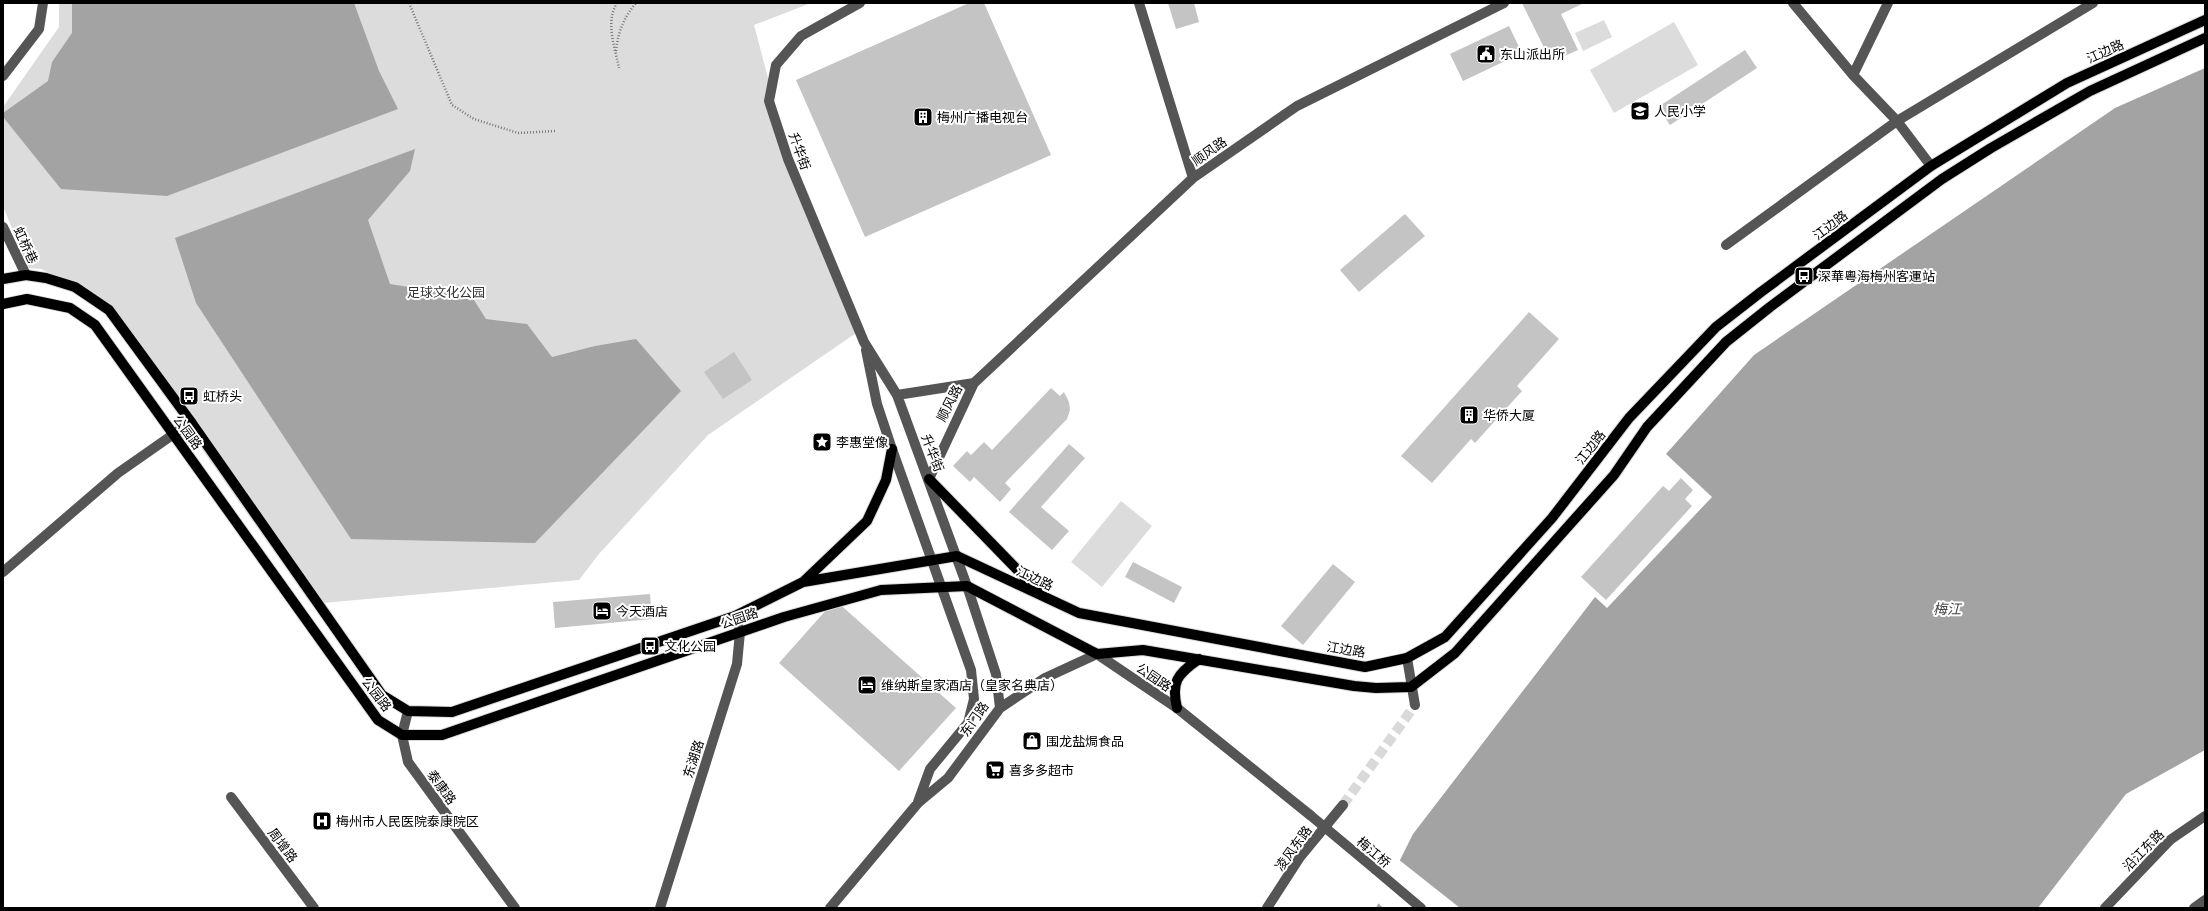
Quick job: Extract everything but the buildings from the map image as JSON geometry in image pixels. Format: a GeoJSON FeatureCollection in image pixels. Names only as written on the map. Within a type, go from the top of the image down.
{"type":"FeatureCollection","features":[{"type":"Feature","properties":{"kind":"main road","name":"江边路"},"geometry":{"type":"LineString","coordinates":[[957,556],[1079,613],[1365,667],[1407,658],[1445,636],[1552,518],[1629,418],[1716,327],[1931,166],[2067,83],[2205,20]]}},
{"type":"Feature","properties":{"kind":"main road"},"geometry":{"type":"LineString","coordinates":[[1097,654],[1142,650],[1354,686],[1376,688],[1411,687],[1455,653],[1614,475],[1647,427],[1726,342],[1948,175],[2090,90],[2205,38]]}},
{"type":"Feature","properties":{"kind":"main road","name":"公园路"},"geometry":{"type":"LineString","coordinates":[[3,279],[26,275],[46,278],[75,287],[109,310],[191,422],[382,695],[408,711],[452,712],[735,616],[803,582],[957,556]]}},
{"type":"Feature","properties":{"kind":"main road","name":"公园路"},"geometry":{"type":"LineString","coordinates":[[3,304],[27,299],[70,308],[95,325],[378,720],[402,735],[442,736],[740,632],[840,600],[881,590],[967,586],[1097,654]]}},
{"type":"Feature","properties":{"kind":"main road"},"geometry":{"type":"LineString","coordinates":[[803,582],[867,521],[886,480],[892,449]]}},
{"type":"Feature","properties":{"kind":"main road"},"geometry":{"type":"LineString","coordinates":[[929,479],[1042,595]]}},
{"type":"Feature","properties":{"kind":"main road"},"geometry":{"type":"LineString","coordinates":[[1177,708],[1173,692],[1178,679],[1185,668],[1199,659]]}},
{"type":"Feature","properties":{"kind":"street"},"geometry":{"type":"LineString","coordinates":[[3,76],[39,29],[43,3]]}},
{"type":"Feature","properties":{"kind":"street","name":"升华街"},"geometry":{"type":"LineString","coordinates":[[860,3],[801,36],[776,65],[769,102],[788,159],[864,342],[897,395],[967,586]]}},
{"type":"Feature","properties":{"kind":"street"},"geometry":{"type":"LineString","coordinates":[[1139,3],[1193,178]]}},
{"type":"Feature","properties":{"kind":"street","name":"顺风路"},"geometry":{"type":"LineString","coordinates":[[929,479],[974,383],[1193,178],[1297,106],[1504,3]]}},
{"type":"Feature","properties":{"kind":"street"},"geometry":{"type":"LineString","coordinates":[[1793,3],[1853,75],[1897,120],[1931,166]]}},
{"type":"Feature","properties":{"kind":"street"},"geometry":{"type":"LineString","coordinates":[[1853,75],[1888,3]]}},
{"type":"Feature","properties":{"kind":"street"},"geometry":{"type":"LineString","coordinates":[[1726,245],[1897,120],[2093,3]]}},
{"type":"Feature","properties":{"kind":"street","name":"虹桥巷"},"geometry":{"type":"LineString","coordinates":[[3,227],[26,275]]}},
{"type":"Feature","properties":{"kind":"street","name":"升华街"},"geometry":{"type":"LineString","coordinates":[[864,342],[877,404],[932,560]]}},
{"type":"Feature","properties":{"kind":"street","name":"顺风路"},"geometry":{"type":"LineString","coordinates":[[897,395],[974,383]]}},
{"type":"Feature","properties":{"kind":"street"},"geometry":{"type":"LineString","coordinates":[[3,572],[118,473],[191,422]]}},
{"type":"Feature","properties":{"kind":"street","name":"东门路"},"geometry":{"type":"LineString","coordinates":[[918,803],[930,769],[968,723],[974,699],[971,670],[932,560]]}},
{"type":"Feature","properties":{"kind":"street","name":"东门路"},"geometry":{"type":"LineString","coordinates":[[830,908],[918,803],[948,778],[1000,708],[996,674],[967,586]]}},
{"type":"Feature","properties":{"kind":"street","name":"东湖路"},"geometry":{"type":"LineString","coordinates":[[660,908],[737,664],[740,632],[735,616]]}},
{"type":"Feature","properties":{"kind":"street"},"geometry":{"type":"LineString","coordinates":[[1000,708],[1045,678],[1097,654]]}},
{"type":"Feature","properties":{"kind":"street","name":"公园路"},"geometry":{"type":"LineString","coordinates":[[1097,654],[1177,708],[1310,815]]}},
{"type":"Feature","properties":{"kind":"street"},"geometry":{"type":"LineString","coordinates":[[1407,658],[1415,705]]}},
{"type":"Feature","properties":{"kind":"street","name":"泰康路"},"geometry":{"type":"LineString","coordinates":[[408,711],[402,735],[408,762],[514,908]]}},
{"type":"Feature","properties":{"kind":"street","name":"周增路"},"geometry":{"type":"LineString","coordinates":[[231,797],[314,908]]}},
{"type":"Feature","properties":{"kind":"street","name":"凌风东路"},"geometry":{"type":"LineString","coordinates":[[1267,908],[1300,857],[1343,805]]}},
{"type":"Feature","properties":{"kind":"street","name":"梅江桥"},"geometry":{"type":"LineString","coordinates":[[1310,815],[1421,908]]}},
{"type":"Feature","properties":{"kind":"street","name":"沿江东路"},"geometry":{"type":"LineString","coordinates":[[2105,908],[2170,840],[2205,816]]}},
{"type":"Feature","properties":{"kind":"street"},"geometry":{"type":"LineString","coordinates":[[2194,908],[2205,900]]}},
{"type":"Feature","properties":{"kind":"path"},"geometry":{"type":"LineString","coordinates":[[409,3],[452,105],[474,118],[518,133],[556,131]]}},
{"type":"Feature","properties":{"kind":"path"},"geometry":{"type":"LineString","coordinates":[[617,3],[612,10],[612,38],[619,68]]}},
{"type":"Feature","properties":{"kind":"path"},"geometry":{"type":"LineString","coordinates":[[616,53],[619,31],[630,10],[636,3]]}},
{"type":"Feature","properties":{"kind":"green space","name":"足球文化公园"},"geometry":{"type":"Polygon","coordinates":[[[59,3],[811,3],[754,25],[785,142],[859,331],[708,435],[599,554],[579,580],[311,604],[92,293],[41,269],[28,268],[3,206],[3,107],[59,27],[59,3]]]}},
{"type":"Feature","properties":{"kind":"green space"},"geometry":{"type":"Polygon","coordinates":[[[1604,20],[1612,37],[1583,51],[1575,33],[1604,20]]]}},
{"type":"Feature","properties":{"kind":"green space"},"geometry":{"type":"Polygon","coordinates":[[[1674,22],[1698,65],[1614,113],[1590,70],[1674,22]]]}},
{"type":"Feature","properties":{"kind":"green space"},"geometry":{"type":"Polygon","coordinates":[[[1121,501],[1152,526],[1102,587],[1071,562],[1121,501]]]}},
{"type":"Feature","properties":{"kind":"water"},"geometry":{"type":"Polygon","coordinates":[[[72,3],[354,3],[379,71],[398,109],[167,196],[61,189],[3,117],[3,113],[48,81],[52,62],[72,33],[72,3]]]}},
{"type":"Feature","properties":{"kind":"water","name":"梅江"},"geometry":{"type":"Polygon","coordinates":[[[2205,68],[2205,750],[2126,794],[2038,908],[1376,908],[1413,834],[1595,597],[1607,608],[1712,497],[1666,454],[1754,355],[2115,108],[2205,68]]]}},
{"type":"Feature","properties":{"kind":"water"},"geometry":{"type":"Polygon","coordinates":[[[415,149],[410,171],[368,220],[390,284],[472,297],[486,319],[527,324],[552,357],[595,346],[636,339],[681,391],[535,543],[351,539],[196,303],[175,238],[415,149]]]}},
{"type":"Feature","properties":{"kind":"pier"},"geometry":{"type":"Polygon","coordinates":[[[1398,859],[1460,908],[1383,908],[1376,901],[1398,859]]]}},
{"type":"Feature","properties":{"kind":"tunnel"},"geometry":{"type":"LineString","coordinates":[[1343,805],[1415,705]]}},
{"type":"Feature","properties":{"kind":"place","name":"东山派出所"},"geometry":{"type":"Point","coordinates":[1486,54]}},
{"type":"Feature","properties":{"kind":"place","name":"人民小学"},"geometry":{"type":"Point","coordinates":[1640,111]}},
{"type":"Feature","properties":{"kind":"place","name":"梅州广播电视台"},"geometry":{"type":"Point","coordinates":[923,117]}},
{"type":"Feature","properties":{"kind":"place","name":"深華粵海梅州客運站"},"geometry":{"type":"Point","coordinates":[1804,276]}},
{"type":"Feature","properties":{"kind":"place","name":"虹桥头"},"geometry":{"type":"Point","coordinates":[189,396]}},
{"type":"Feature","properties":{"kind":"place","name":"华侨大厦"},"geometry":{"type":"Point","coordinates":[1469,415]}},
{"type":"Feature","properties":{"kind":"place","name":"李惠堂像"},"geometry":{"type":"Point","coordinates":[822,442]}},
{"type":"Feature","properties":{"kind":"place","name":"今天酒店"},"geometry":{"type":"Point","coordinates":[602,611]}},
{"type":"Feature","properties":{"kind":"place","name":"文化公园"},"geometry":{"type":"Point","coordinates":[650,646]}},
{"type":"Feature","properties":{"kind":"place","name":"维纳斯皇家酒店（皇家名典店）"},"geometry":{"type":"Point","coordinates":[867,685]}},
{"type":"Feature","properties":{"kind":"place","name":"围龙盐焗食品"},"geometry":{"type":"Point","coordinates":[1032,741]}},
{"type":"Feature","properties":{"kind":"place","name":"喜多多超市"},"geometry":{"type":"Point","coordinates":[995,770]}},
{"type":"Feature","properties":{"kind":"place","name":"梅州市人民医院泰康院区"},"geometry":{"type":"Point","coordinates":[322,821]}}]}
